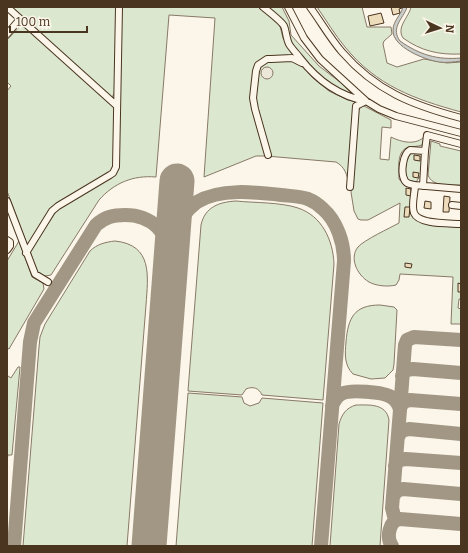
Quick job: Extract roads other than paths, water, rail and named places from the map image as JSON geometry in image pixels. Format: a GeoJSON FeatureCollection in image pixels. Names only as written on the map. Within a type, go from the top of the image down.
{"type":"FeatureCollection","features":[{"type":"Feature","properties":{"kind":"street"},"geometry":{"type":"LineString","coordinates":[[7,7],[117,106]]}},
{"type":"Feature","properties":{"kind":"street"},"geometry":{"type":"LineString","coordinates":[[26,253],[52,211],[113,173],[116,164],[118,7]]}},
{"type":"Feature","properties":{"kind":"street"},"geometry":{"type":"LineString","coordinates":[[263,7],[284,26],[285,34],[290,45],[322,82],[354,99],[366,101]]}},
{"type":"Feature","properties":{"kind":"street"},"geometry":{"type":"LineString","coordinates":[[288,7],[304,38],[320,59],[366,101],[379,109],[396,116],[461,133]]}},
{"type":"Feature","properties":{"kind":"street"},"geometry":{"type":"LineString","coordinates":[[310,7],[341,52],[374,82],[396,96],[412,103],[461,118]]}},
{"type":"Feature","properties":{"kind":"street"},"geometry":{"type":"LineString","coordinates":[[7,34],[20,19]]}},
{"type":"Feature","properties":{"kind":"street"},"geometry":{"type":"LineString","coordinates":[[268,155],[253,98],[258,65],[267,59],[292,58],[306,65]]}},
{"type":"Feature","properties":{"kind":"street"},"geometry":{"type":"LineString","coordinates":[[261,71],[260,68],[262,64],[274,59]]}},
{"type":"Feature","properties":{"kind":"street"},"geometry":{"type":"LineString","coordinates":[[350,187],[356,106],[366,101]]}},
{"type":"Feature","properties":{"kind":"street"},"geometry":{"type":"LineString","coordinates":[[423,186],[427,135],[461,144]]}},
{"type":"Feature","properties":{"kind":"street"},"geometry":{"type":"LineString","coordinates":[[425,151],[410,150],[407,152],[405,156],[404,177],[408,184],[461,189]]}},
{"type":"Feature","properties":{"kind":"street"},"geometry":{"type":"LineString","coordinates":[[415,185],[413,208],[418,218],[425,221],[461,224]]}},
{"type":"Feature","properties":{"kind":"street"},"geometry":{"type":"LineString","coordinates":[[7,201],[35,274],[48,282]]}},
{"type":"Feature","properties":{"kind":"street"},"geometry":{"type":"LineString","coordinates":[[452,205],[461,206]]}},
{"type":"Feature","properties":{"kind":"street"},"geometry":{"type":"LineString","coordinates":[[7,240],[10,242],[10,246],[7,250]]}}]}
